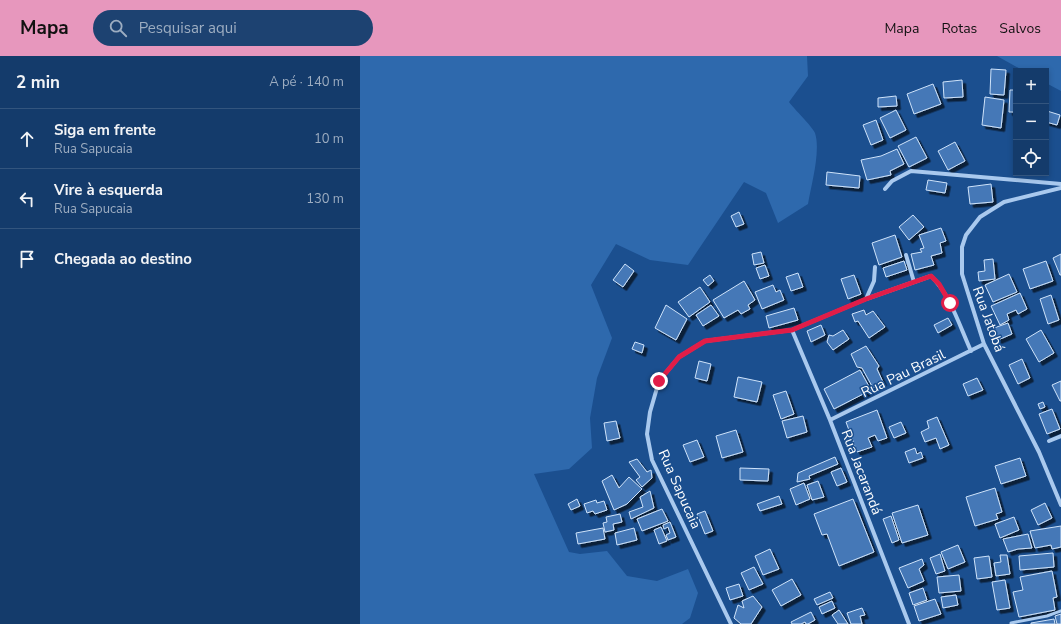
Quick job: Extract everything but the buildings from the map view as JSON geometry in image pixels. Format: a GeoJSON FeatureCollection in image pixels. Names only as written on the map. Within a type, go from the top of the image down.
{"type":"FeatureCollection","features":[{"type":"Feature","properties":{"kind":"street"},"geometry":{"type":"LineString","coordinates":[[886,189],[892,181],[911,171],[1061,184]]}},
{"type":"Feature","properties":{"kind":"street","name":"Rua Jatobá"},"geometry":{"type":"LineString","coordinates":[[1061,188],[1004,202],[980,217],[966,235],[962,246],[962,274],[984,344],[1039,452],[1061,505]]}},
{"type":"Feature","properties":{"kind":"street"},"geometry":{"type":"LineString","coordinates":[[906,254],[914,282]]}},
{"type":"Feature","properties":{"kind":"street"},"geometry":{"type":"LineString","coordinates":[[866,299],[874,282],[875,267]]}},
{"type":"Feature","properties":{"kind":"street","name":"Rua Sapucaia"},"geometry":{"type":"LineString","coordinates":[[731,624],[652,460],[647,434],[650,412],[659,381],[679,357],[705,341],[792,330],[866,299],[931,276],[939,284],[950,303],[971,351]]}},
{"type":"Feature","properties":{"kind":"street","name":"Rua Jacarandá"},"geometry":{"type":"LineString","coordinates":[[792,330],[830,420],[909,624]]}},
{"type":"Feature","properties":{"kind":"street","name":"Rua Pau Brasil"},"geometry":{"type":"LineString","coordinates":[[830,420],[984,344]]}},
{"type":"Feature","properties":{"kind":"street"},"geometry":{"type":"LineString","coordinates":[[1049,441],[1061,436]]}},
{"type":"Feature","properties":{"kind":"lane"},"geometry":{"type":"LineString","coordinates":[[1011,624],[1047,616],[1061,611]]}},
{"type":"Feature","properties":{"kind":"shaded area"},"geometry":{"type":"Polygon","coordinates":[[[360,56],[807,56],[808,76],[789,102],[813,130],[817,140],[816,159],[808,204],[778,223],[766,193],[744,182],[688,265],[650,260],[616,244],[591,285],[612,338],[597,378],[590,418],[592,448],[569,469],[534,474],[569,552],[580,554],[607,551],[627,576],[657,581],[688,569],[698,593],[690,618],[682,624],[360,624],[360,56]]]}},
{"type":"Feature","properties":{"kind":"shaded area"},"geometry":{"type":"Polygon","coordinates":[[[997,56],[1061,56],[1061,91],[1049,85],[1049,68],[1019,68],[997,56]]]}},
{"type":"Feature","properties":{"kind":"route"},"geometry":{"type":"LineString","coordinates":[[659,381],[679,357],[705,341],[792,330],[866,299],[931,276],[939,284],[950,303]]}}]}
